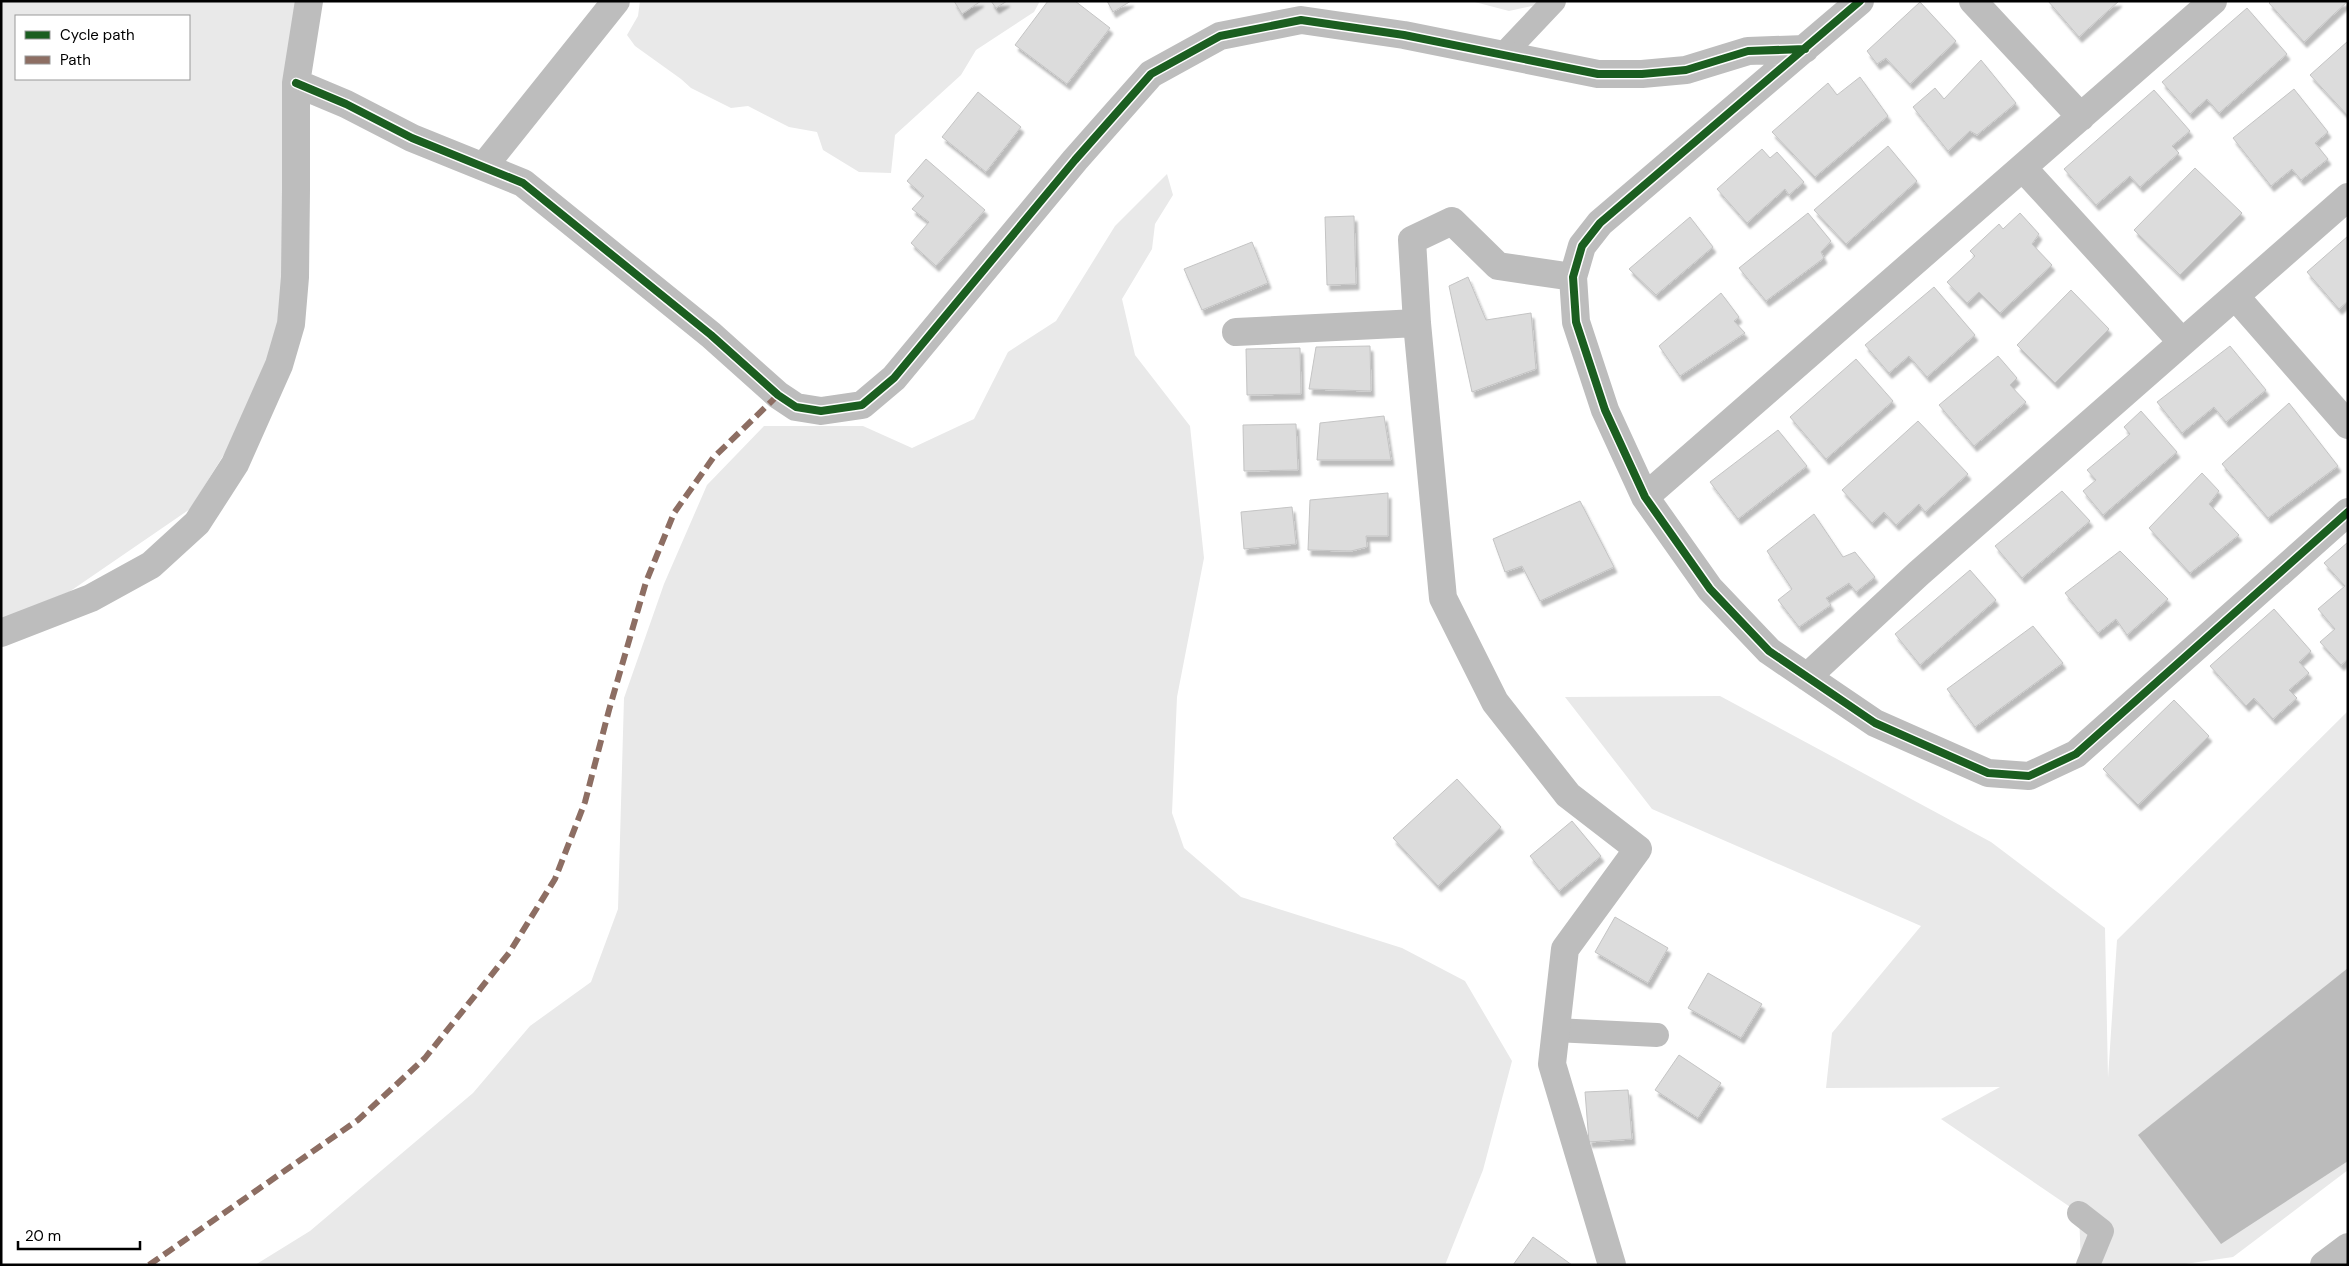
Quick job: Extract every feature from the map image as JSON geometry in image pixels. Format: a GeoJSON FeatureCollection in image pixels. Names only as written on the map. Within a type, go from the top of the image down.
{"type":"FeatureCollection","features":[{"type":"Feature","properties":{"kind":"street"},"geometry":{"type":"LineString","coordinates":[[1,633],[91,598],[151,565],[197,524],[235,464],[280,365],[291,324],[295,248],[296,82],[309,1]]}},
{"type":"Feature","properties":{"kind":"street"},"geometry":{"type":"LineString","coordinates":[[484,166],[616,1]]}},
{"type":"Feature","properties":{"kind":"street"},"geometry":{"type":"LineString","coordinates":[[1860,1],[1600,223],[1582,246],[1573,277],[1576,322],[1605,410],[1645,497],[1710,588],[1769,651],[1875,723],[1988,773],[2029,776],[2076,754],[2348,512]]}},
{"type":"Feature","properties":{"kind":"street"},"geometry":{"type":"LineString","coordinates":[[1973,1],[2081,117]]}},
{"type":"Feature","properties":{"kind":"street"},"geometry":{"type":"LineString","coordinates":[[1645,497],[2213,1]]}},
{"type":"Feature","properties":{"kind":"street"},"geometry":{"type":"LineString","coordinates":[[296,82],[346,104],[412,138],[523,183],[711,335],[778,396],[796,407],[821,411],[862,405],[894,378],[1075,160],[1151,74],[1220,36],[1301,20],[1404,34],[1502,56],[1598,74],[1642,74],[1686,70],[1748,51],[1806,49]]}},
{"type":"Feature","properties":{"kind":"street"},"geometry":{"type":"LineString","coordinates":[[2023,168],[2182,342]]}},
{"type":"Feature","properties":{"kind":"street"},"geometry":{"type":"LineString","coordinates":[[1807,676],[1918,574],[2348,197]]}},
{"type":"Feature","properties":{"kind":"street"},"geometry":{"type":"LineString","coordinates":[[1573,277],[1498,266],[1452,221],[1412,240],[1417,323],[1443,598],[1495,702],[1501,710],[1568,795],[1638,849],[1565,949],[1552,1064],[1612,1265]]}},
{"type":"Feature","properties":{"kind":"street"},"geometry":{"type":"LineString","coordinates":[[2235,296],[2348,425]]}},
{"type":"Feature","properties":{"kind":"street"},"geometry":{"type":"LineString","coordinates":[[1236,332],[1417,323]]}},
{"type":"Feature","properties":{"kind":"street"},"geometry":{"type":"LineString","coordinates":[[2324,1265],[2348,1247]]}},
{"type":"Feature","properties":{"kind":"lane"},"geometry":{"type":"LineString","coordinates":[[1502,56],[1554,1]]}},
{"type":"Feature","properties":{"kind":"lane"},"geometry":{"type":"LineString","coordinates":[[1555,1030],[1657,1035]]}},
{"type":"Feature","properties":{"kind":"lane"},"geometry":{"type":"LineString","coordinates":[[2079,1213],[2102,1231],[2088,1265]]}},
{"type":"Feature","properties":{"kind":"shaded area"},"geometry":{"type":"Polygon","coordinates":[[[1,1],[304,1],[291,324],[246,419],[190,509],[69,592],[1,619],[1,1]]]}},
{"type":"Feature","properties":{"kind":"shaded area"},"geometry":{"type":"Polygon","coordinates":[[[640,1],[1040,1],[1034,12],[976,50],[961,75],[895,135],[891,173],[859,172],[823,150],[817,132],[789,127],[748,106],[731,108],[691,88],[635,46],[627,35],[638,16],[640,1]]]}},
{"type":"Feature","properties":{"kind":"shaded area"},"geometry":{"type":"Polygon","coordinates":[[[1471,1],[1543,1],[1541,4],[1509,11],[1471,1]]]}},
{"type":"Feature","properties":{"kind":"shaded area"},"geometry":{"type":"Polygon","coordinates":[[[1167,174],[1173,195],[1155,224],[1152,249],[1122,299],[1135,355],[1190,426],[1204,558],[1177,697],[1172,813],[1184,848],[1241,897],[1402,948],[1465,981],[1512,1061],[1483,1170],[1445,1265],[255,1265],[310,1231],[473,1093],[530,1026],[591,982],[618,909],[624,698],[664,584],[707,485],[764,426],[863,426],[912,448],[974,419],[1008,352],[1056,321],[1115,226],[1167,174]]]}},
{"type":"Feature","properties":{"kind":"shaded area"},"geometry":{"type":"Polygon","coordinates":[[[1720,696],[1991,842],[2105,928],[2108,1078],[2117,940],[2348,711],[2348,1170],[2233,1257],[2178,1265],[2081,1265],[2079,1213],[1941,1119],[2000,1087],[1826,1088],[1832,1033],[1921,926],[1652,809],[1565,697],[1720,696]]]}},
{"type":"Feature","properties":{"kind":"shaded area"},"geometry":{"type":"Polygon","coordinates":[[[2348,968],[2348,1161],[2221,1244],[2138,1135],[2348,968]]]}},
{"type":"Feature","properties":{"kind":"building"},"geometry":{"type":"Polygon","coordinates":[[[954,1],[981,1],[962,14],[954,1]]]}},
{"type":"Feature","properties":{"kind":"building"},"geometry":{"type":"Polygon","coordinates":[[[991,1],[1007,1],[996,8],[991,1]]]}},
{"type":"Feature","properties":{"kind":"building"},"geometry":{"type":"Polygon","coordinates":[[[1048,1],[1075,1],[1110,28],[1067,84],[1015,45],[1048,1]]]}},
{"type":"Feature","properties":{"kind":"building"},"geometry":{"type":"Polygon","coordinates":[[[1107,1],[1131,1],[1113,12],[1107,1]]]}},
{"type":"Feature","properties":{"kind":"building"},"geometry":{"type":"Polygon","coordinates":[[[2048,1],[2119,1],[2079,37],[2048,1]]]}},
{"type":"Feature","properties":{"kind":"building"},"geometry":{"type":"Polygon","coordinates":[[[2271,1],[2348,1],[2304,42],[2269,3],[2271,1]]]}},
{"type":"Feature","properties":{"kind":"building"},"geometry":{"type":"Polygon","coordinates":[[[1920,2],[1956,41],[1910,84],[1886,58],[1877,64],[1867,51],[1920,2]]]}},
{"type":"Feature","properties":{"kind":"building"},"geometry":{"type":"Polygon","coordinates":[[[2247,8],[2287,54],[2219,113],[2207,99],[2190,114],[2162,82],[2247,8]]]}},
{"type":"Feature","properties":{"kind":"building"},"geometry":{"type":"Polygon","coordinates":[[[2348,41],[2348,116],[2310,75],[2348,41]]]}},
{"type":"Feature","properties":{"kind":"building"},"geometry":{"type":"Polygon","coordinates":[[[1981,60],[2016,103],[1977,135],[1970,131],[1948,151],[1913,107],[1935,88],[1944,99],[1981,60]]]}},
{"type":"Feature","properties":{"kind":"building"},"geometry":{"type":"Polygon","coordinates":[[[1860,77],[1888,116],[1815,177],[1772,132],[1828,83],[1837,95],[1860,77]]]}},
{"type":"Feature","properties":{"kind":"building"},"geometry":{"type":"Polygon","coordinates":[[[2294,89],[2328,132],[2315,143],[2328,159],[2301,180],[2292,169],[2271,186],[2233,138],[2294,89]]]}},
{"type":"Feature","properties":{"kind":"building"},"geometry":{"type":"Polygon","coordinates":[[[2154,90],[2190,131],[2172,146],[2179,153],[2140,187],[2130,176],[2096,205],[2064,169],[2154,90]]]}},
{"type":"Feature","properties":{"kind":"building"},"geometry":{"type":"Polygon","coordinates":[[[978,92],[1021,127],[986,172],[942,137],[978,92]]]}},
{"type":"Feature","properties":{"kind":"building"},"geometry":{"type":"Polygon","coordinates":[[[1888,146],[1917,181],[1846,244],[1814,210],[1888,146]]]}},
{"type":"Feature","properties":{"kind":"building"},"geometry":{"type":"Polygon","coordinates":[[[1762,149],[1770,158],[1777,152],[1804,182],[1789,195],[1785,189],[1747,223],[1717,189],[1762,149]]]}},
{"type":"Feature","properties":{"kind":"building"},"geometry":{"type":"Polygon","coordinates":[[[926,159],[985,210],[936,266],[911,243],[929,222],[912,209],[924,196],[907,181],[926,159]]]}},
{"type":"Feature","properties":{"kind":"building"},"geometry":{"type":"Polygon","coordinates":[[[2195,168],[2242,213],[2180,275],[2134,230],[2195,168]]]}},
{"type":"Feature","properties":{"kind":"building"},"geometry":{"type":"Polygon","coordinates":[[[1808,213],[1831,241],[1821,252],[1824,258],[1766,301],[1739,268],[1808,213]]]}},
{"type":"Feature","properties":{"kind":"building"},"geometry":{"type":"Polygon","coordinates":[[[2020,213],[2039,234],[2032,244],[2052,265],[2000,313],[1979,292],[1967,303],[1947,282],[1975,256],[1970,251],[1999,224],[2003,229],[2020,213]]]}},
{"type":"Feature","properties":{"kind":"building"},"geometry":{"type":"Polygon","coordinates":[[[1354,216],[1356,284],[1327,285],[1325,217],[1354,216]]]}},
{"type":"Feature","properties":{"kind":"building"},"geometry":{"type":"Polygon","coordinates":[[[1690,217],[1713,247],[1656,295],[1629,269],[1690,217]]]}},
{"type":"Feature","properties":{"kind":"building"},"geometry":{"type":"Polygon","coordinates":[[[2348,236],[2348,301],[2339,309],[2307,272],[2348,236]]]}},
{"type":"Feature","properties":{"kind":"building"},"geometry":{"type":"Polygon","coordinates":[[[1252,242],[1268,283],[1202,310],[1184,269],[1252,242]]]}},
{"type":"Feature","properties":{"kind":"building"},"geometry":{"type":"Polygon","coordinates":[[[1468,277],[1486,320],[1531,313],[1536,369],[1472,392],[1449,286],[1468,277]]]}},
{"type":"Feature","properties":{"kind":"building"},"geometry":{"type":"Polygon","coordinates":[[[1934,287],[1975,335],[1927,377],[1909,356],[1889,373],[1865,345],[1934,287]]]}},
{"type":"Feature","properties":{"kind":"building"},"geometry":{"type":"Polygon","coordinates":[[[2071,290],[2109,329],[2055,383],[2017,345],[2071,290]]]}},
{"type":"Feature","properties":{"kind":"building"},"geometry":{"type":"Polygon","coordinates":[[[1721,293],[1739,317],[1734,321],[1745,333],[1680,376],[1659,346],[1721,293]]]}},
{"type":"Feature","properties":{"kind":"building"},"geometry":{"type":"Polygon","coordinates":[[[1370,346],[1371,391],[1309,389],[1316,347],[1370,346]]]}},
{"type":"Feature","properties":{"kind":"building"},"geometry":{"type":"Polygon","coordinates":[[[2230,346],[2266,390],[2226,422],[2214,407],[2182,433],[2157,402],[2230,346]]]}},
{"type":"Feature","properties":{"kind":"building"},"geometry":{"type":"Polygon","coordinates":[[[1300,348],[1301,394],[1247,395],[1246,349],[1300,348]]]}},
{"type":"Feature","properties":{"kind":"building"},"geometry":{"type":"Polygon","coordinates":[[[1998,356],[2017,378],[2010,385],[2026,402],[1974,446],[1939,405],[1998,356]]]}},
{"type":"Feature","properties":{"kind":"building"},"geometry":{"type":"Polygon","coordinates":[[[1856,359],[1893,401],[1826,459],[1790,417],[1856,359]]]}},
{"type":"Feature","properties":{"kind":"building"},"geometry":{"type":"Polygon","coordinates":[[[2289,403],[2338,466],[2268,518],[2222,464],[2289,403]]]}},
{"type":"Feature","properties":{"kind":"building"},"geometry":{"type":"Polygon","coordinates":[[[2141,411],[2177,452],[2103,515],[2083,491],[2096,480],[2087,470],[2130,434],[2124,427],[2141,411]]]}},
{"type":"Feature","properties":{"kind":"building"},"geometry":{"type":"Polygon","coordinates":[[[1384,416],[1391,460],[1317,460],[1320,423],[1384,416]]]}},
{"type":"Feature","properties":{"kind":"building"},"geometry":{"type":"Polygon","coordinates":[[[1918,421],[1968,474],[1925,512],[1919,504],[1896,525],[1884,512],[1872,523],[1842,490],[1918,421]]]}},
{"type":"Feature","properties":{"kind":"building"},"geometry":{"type":"Polygon","coordinates":[[[1296,424],[1298,470],[1244,471],[1243,425],[1296,424]]]}},
{"type":"Feature","properties":{"kind":"building"},"geometry":{"type":"Polygon","coordinates":[[[1778,430],[1807,466],[1738,519],[1710,482],[1778,430]]]}},
{"type":"Feature","properties":{"kind":"building"},"geometry":{"type":"Polygon","coordinates":[[[2202,473],[2219,491],[2209,504],[2239,535],[2190,573],[2149,528],[2202,473]]]}},
{"type":"Feature","properties":{"kind":"building"},"geometry":{"type":"Polygon","coordinates":[[[2062,491],[2090,521],[2022,578],[1995,546],[2062,491]]]}},
{"type":"Feature","properties":{"kind":"building"},"geometry":{"type":"Polygon","coordinates":[[[1388,493],[1388,536],[1366,536],[1367,547],[1351,551],[1308,550],[1310,500],[1388,493]]]}},
{"type":"Feature","properties":{"kind":"building"},"geometry":{"type":"Polygon","coordinates":[[[1580,501],[1614,567],[1540,601],[1522,566],[1505,572],[1493,539],[1580,501]]]}},
{"type":"Feature","properties":{"kind":"building"},"geometry":{"type":"Polygon","coordinates":[[[1292,507],[1296,544],[1244,549],[1241,512],[1292,507]]]}},
{"type":"Feature","properties":{"kind":"building"},"geometry":{"type":"Polygon","coordinates":[[[1814,514],[1843,557],[1855,552],[1875,577],[1856,592],[1849,583],[1826,598],[1831,605],[1799,627],[1778,600],[1792,589],[1767,551],[1814,514]]]}},
{"type":"Feature","properties":{"kind":"building"},"geometry":{"type":"Polygon","coordinates":[[[2348,542],[2348,659],[2341,665],[2320,642],[2335,629],[2318,609],[2345,586],[2324,563],[2348,542]]]}},
{"type":"Feature","properties":{"kind":"building"},"geometry":{"type":"Polygon","coordinates":[[[2120,551],[2168,599],[2127,635],[2116,619],[2098,633],[2065,593],[2120,551]]]}},
{"type":"Feature","properties":{"kind":"building"},"geometry":{"type":"Polygon","coordinates":[[[1970,570],[1996,600],[1920,665],[1895,634],[1970,570]]]}},
{"type":"Feature","properties":{"kind":"building"},"geometry":{"type":"Polygon","coordinates":[[[2274,609],[2311,651],[2299,662],[2309,673],[2289,690],[2297,698],[2273,719],[2254,698],[2246,706],[2210,666],[2274,609]]]}},
{"type":"Feature","properties":{"kind":"building"},"geometry":{"type":"Polygon","coordinates":[[[2033,626],[2063,663],[1975,727],[1947,689],[2033,626]]]}},
{"type":"Feature","properties":{"kind":"building"},"geometry":{"type":"Polygon","coordinates":[[[2174,700],[2209,736],[2138,805],[2103,769],[2174,700]]]}},
{"type":"Feature","properties":{"kind":"building"},"geometry":{"type":"Polygon","coordinates":[[[1457,779],[1501,827],[1438,886],[1393,838],[1457,779]]]}},
{"type":"Feature","properties":{"kind":"building"},"geometry":{"type":"Polygon","coordinates":[[[1572,821],[1601,856],[1559,891],[1530,856],[1572,821]]]}},
{"type":"Feature","properties":{"kind":"building"},"geometry":{"type":"Polygon","coordinates":[[[1615,917],[1668,948],[1648,983],[1595,952],[1615,917]]]}},
{"type":"Feature","properties":{"kind":"building"},"geometry":{"type":"Polygon","coordinates":[[[1708,973],[1762,1004],[1741,1038],[1688,1008],[1708,973]]]}},
{"type":"Feature","properties":{"kind":"building"},"geometry":{"type":"Polygon","coordinates":[[[1679,1055],[1721,1083],[1698,1118],[1655,1090],[1679,1055]]]}},
{"type":"Feature","properties":{"kind":"building"},"geometry":{"type":"Polygon","coordinates":[[[1628,1090],[1632,1139],[1589,1142],[1585,1092],[1628,1090]]]}},
{"type":"Feature","properties":{"kind":"building"},"geometry":{"type":"Polygon","coordinates":[[[1533,1237],[1572,1265],[1513,1265],[1533,1237]]]}},
{"type":"Feature","properties":{"kind":"marked path"},"geometry":{"type":"LineString","coordinates":[[149,1265],[358,1120],[425,1058],[509,953],[555,879],[585,802],[646,582],[674,513],[713,458],[778,395]]}},
{"type":"Feature","properties":{"kind":"cycle path"},"geometry":{"type":"LineString","coordinates":[[1860,1],[1600,223],[1582,246],[1573,277],[1576,322],[1605,410],[1645,497],[1710,589],[1769,651],[1875,723],[1988,773],[2029,776],[2076,754],[2348,512]]}},
{"type":"Feature","properties":{"kind":"cycle path"},"geometry":{"type":"LineString","coordinates":[[296,83],[346,104],[412,138],[523,183],[711,335],[778,395],[796,407],[821,411],[862,405],[894,378],[1075,160],[1151,74],[1220,36],[1301,20],[1404,35],[1598,74],[1642,74],[1686,70],[1748,51],[1805,49]]}}]}
